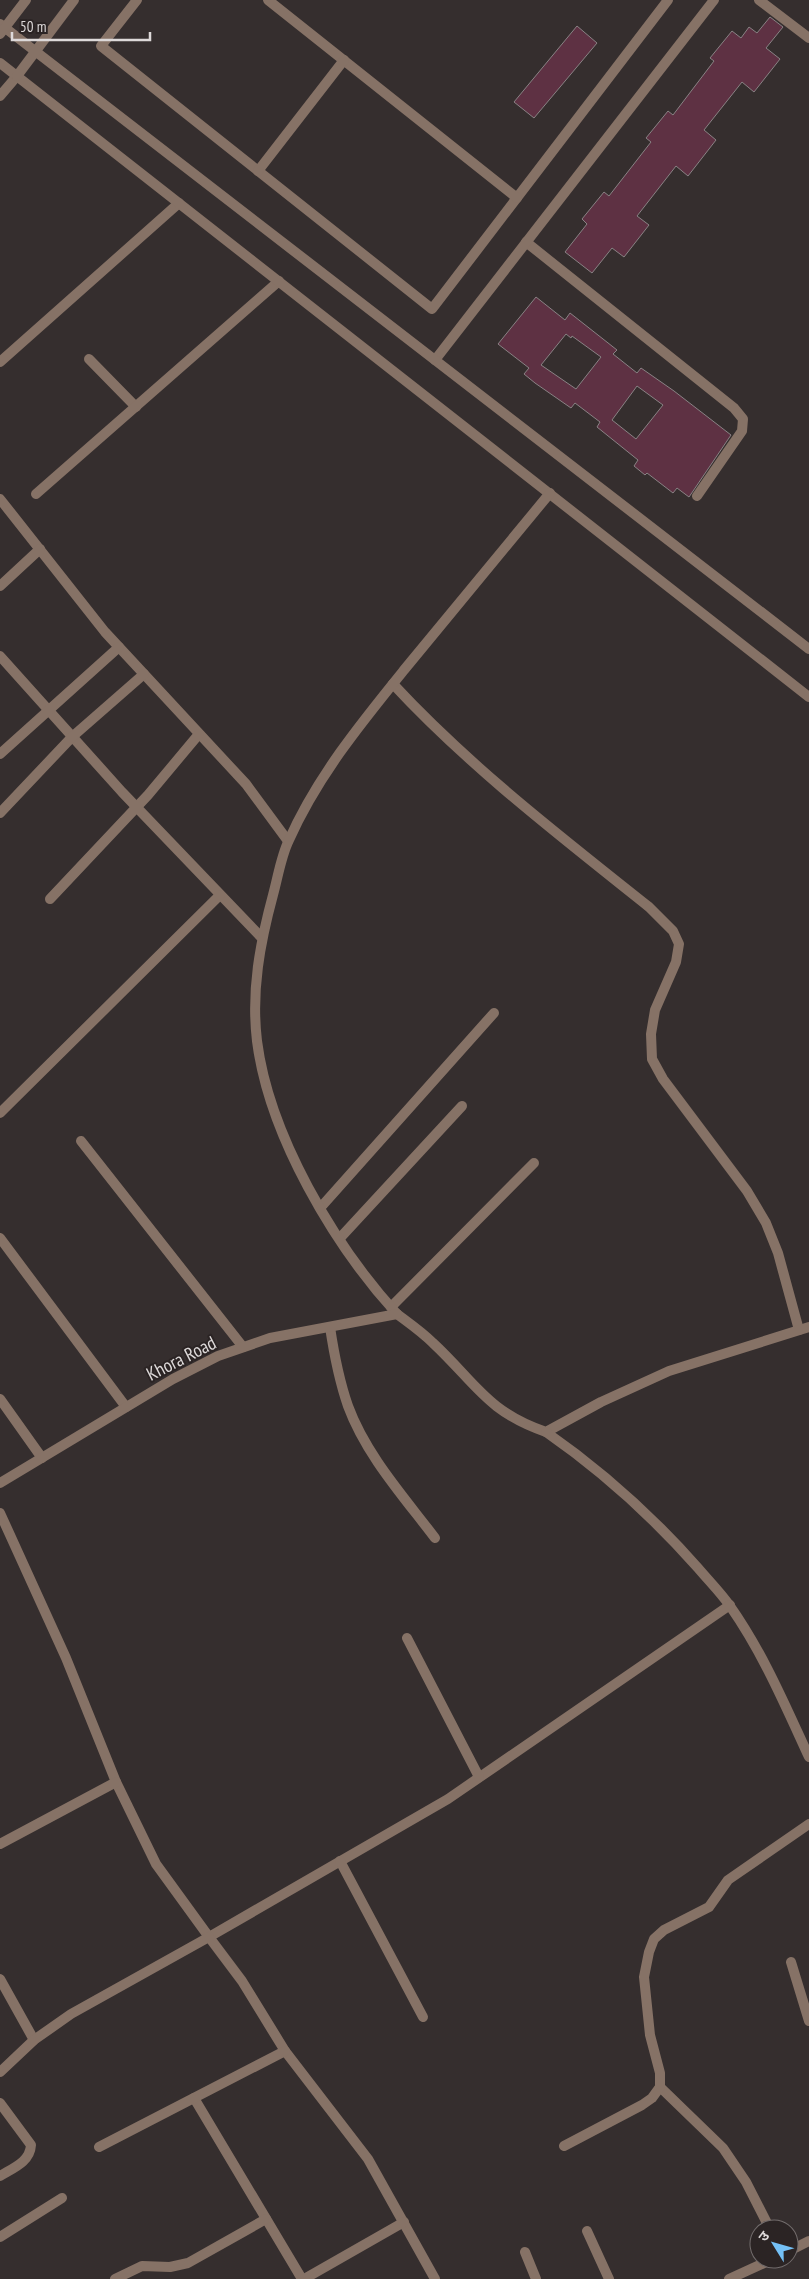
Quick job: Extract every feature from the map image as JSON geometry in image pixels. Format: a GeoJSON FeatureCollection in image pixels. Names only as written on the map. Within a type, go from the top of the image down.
{"type":"FeatureCollection","features":[{"type":"Feature","properties":{"kind":"street"},"geometry":{"type":"LineString","coordinates":[[26,0],[2,28],[35,51],[809,649]]}},
{"type":"Feature","properties":{"kind":"street"},"geometry":{"type":"LineString","coordinates":[[0,96],[74,0]]}},
{"type":"Feature","properties":{"kind":"street"},"geometry":{"type":"LineString","coordinates":[[136,0],[100,46],[432,309],[668,0]]}},
{"type":"Feature","properties":{"kind":"street"},"geometry":{"type":"LineString","coordinates":[[268,0],[517,198]]}},
{"type":"Feature","properties":{"kind":"street"},"geometry":{"type":"LineString","coordinates":[[435,360],[714,0]]}},
{"type":"Feature","properties":{"kind":"street"},"geometry":{"type":"LineString","coordinates":[[759,0],[809,38]]}},
{"type":"Feature","properties":{"kind":"street"},"geometry":{"type":"LineString","coordinates":[[258,171],[344,60]]}},
{"type":"Feature","properties":{"kind":"street"},"geometry":{"type":"LineString","coordinates":[[0,62],[809,697]]}},
{"type":"Feature","properties":{"kind":"street"},"geometry":{"type":"LineString","coordinates":[[0,362],[179,203]]}},
{"type":"Feature","properties":{"kind":"street"},"geometry":{"type":"LineString","coordinates":[[526,242],[734,408],[743,419],[742,431],[697,496]]}},
{"type":"Feature","properties":{"kind":"street"},"geometry":{"type":"LineString","coordinates":[[36,494],[278,281]]}},
{"type":"Feature","properties":{"kind":"street"},"geometry":{"type":"LineString","coordinates":[[90,360],[136,407]]}},
{"type":"Feature","properties":{"kind":"street"},"geometry":{"type":"LineString","coordinates":[[550,493],[356,729],[316,790],[288,841],[262,938],[256,980],[257,1040],[269,1097],[292,1158],[372,1287],[394,1310],[433,1343],[495,1407],[525,1424],[546,1432],[579,1454],[629,1498],[680,1547],[730,1605],[768,1668],[809,1757]]}},
{"type":"Feature","properties":{"kind":"street"},"geometry":{"type":"LineString","coordinates":[[0,499],[119,647],[246,784],[288,841]]}},
{"type":"Feature","properties":{"kind":"street"},"geometry":{"type":"LineString","coordinates":[[0,586],[40,549]]}},
{"type":"Feature","properties":{"kind":"street"},"geometry":{"type":"LineString","coordinates":[[0,754],[119,647]]}},
{"type":"Feature","properties":{"kind":"street"},"geometry":{"type":"LineString","coordinates":[[0,656],[137,807],[262,938]]}},
{"type":"Feature","properties":{"kind":"street"},"geometry":{"type":"LineString","coordinates":[[0,814],[72,737],[144,674]]}},
{"type":"Feature","properties":{"kind":"street"},"geometry":{"type":"LineString","coordinates":[[392,684],[426,720],[471,762],[649,907],[673,931],[678,944],[676,962],[655,1010],[651,1034],[652,1059],[663,1079],[747,1191],[766,1223],[778,1253],[798,1330]]}},
{"type":"Feature","properties":{"kind":"street"},"geometry":{"type":"LineString","coordinates":[[50,899],[137,807],[199,734]]}},
{"type":"Feature","properties":{"kind":"street"},"geometry":{"type":"LineString","coordinates":[[0,1113],[220,895]]}},
{"type":"Feature","properties":{"kind":"street"},"geometry":{"type":"LineString","coordinates":[[321,1207],[494,1013]]}},
{"type":"Feature","properties":{"kind":"street"},"geometry":{"type":"LineString","coordinates":[[340,1238],[462,1106]]}},
{"type":"Feature","properties":{"kind":"street"},"geometry":{"type":"LineString","coordinates":[[81,1141],[243,1347]]}},
{"type":"Feature","properties":{"kind":"street"},"geometry":{"type":"LineString","coordinates":[[394,1310],[534,1163]]}},
{"type":"Feature","properties":{"kind":"street"},"geometry":{"type":"LineString","coordinates":[[0,1238],[126,1407]]}},
{"type":"Feature","properties":{"kind":"street","name":"Khora Road"},"geometry":{"type":"LineString","coordinates":[[0,1483],[126,1407],[210,1360],[270,1338],[330,1327],[394,1310]]}},
{"type":"Feature","properties":{"kind":"street"},"geometry":{"type":"LineString","coordinates":[[330,1327],[337,1371],[348,1407],[363,1440],[383,1470],[435,1538]]}},
{"type":"Feature","properties":{"kind":"street"},"geometry":{"type":"LineString","coordinates":[[546,1432],[601,1402],[669,1371],[809,1327]]}},
{"type":"Feature","properties":{"kind":"street"},"geometry":{"type":"LineString","coordinates":[[0,1399],[42,1458]]}},
{"type":"Feature","properties":{"kind":"street"},"geometry":{"type":"LineString","coordinates":[[0,1514],[66,1658],[116,1782],[156,1864],[242,1981],[286,2051],[368,2159],[435,2279]]}},
{"type":"Feature","properties":{"kind":"street"},"geometry":{"type":"LineString","coordinates":[[0,2072],[34,2040],[70,2014],[209,1938],[448,1799],[730,1605]]}},
{"type":"Feature","properties":{"kind":"street"},"geometry":{"type":"LineString","coordinates":[[407,1638],[480,1777]]}},
{"type":"Feature","properties":{"kind":"street"},"geometry":{"type":"LineString","coordinates":[[0,1844],[116,1782]]}},
{"type":"Feature","properties":{"kind":"street"},"geometry":{"type":"LineString","coordinates":[[564,2146],[642,2105],[652,2098],[660,2087],[660,2073],[650,2035],[644,1977],[649,1952],[654,1939],[664,1930],[709,1907],[728,1880],[809,1824]]}},
{"type":"Feature","properties":{"kind":"street"},"geometry":{"type":"LineString","coordinates":[[340,1861],[423,2017]]}},
{"type":"Feature","properties":{"kind":"street"},"geometry":{"type":"LineString","coordinates":[[791,1962],[809,2021]]}},
{"type":"Feature","properties":{"kind":"street"},"geometry":{"type":"LineString","coordinates":[[0,1979],[34,2040]]}},
{"type":"Feature","properties":{"kind":"street"},"geometry":{"type":"LineString","coordinates":[[99,2147],[286,2051]]}},
{"type":"Feature","properties":{"kind":"street"},"geometry":{"type":"LineString","coordinates":[[660,2087],[723,2148],[746,2182],[765,2219]]}},
{"type":"Feature","properties":{"kind":"street"},"geometry":{"type":"LineString","coordinates":[[194,2098],[303,2279],[404,2222]]}},
{"type":"Feature","properties":{"kind":"street"},"geometry":{"type":"LineString","coordinates":[[0,2103],[31,2145],[30,2153],[24,2161],[0,2176]]}},
{"type":"Feature","properties":{"kind":"street"},"geometry":{"type":"LineString","coordinates":[[0,2237],[62,2198]]}},
{"type":"Feature","properties":{"kind":"street"},"geometry":{"type":"LineString","coordinates":[[115,2279],[142,2266],[170,2268],[188,2263],[266,2219]]}},
{"type":"Feature","properties":{"kind":"street"},"geometry":{"type":"LineString","coordinates":[[587,2231],[609,2279]]}},
{"type":"Feature","properties":{"kind":"street"},"geometry":{"type":"LineString","coordinates":[[525,2252],[536,2279]]}},
{"type":"Feature","properties":{"kind":"street"},"geometry":{"type":"LineString","coordinates":[[729,2279],[751,2269]]}},
{"type":"Feature","properties":{"kind":"building"},"geometry":{"type":"Polygon","coordinates":[[[770,17],[783,27],[766,48],[780,59],[754,92],[742,82],[704,130],[716,140],[688,176],[676,166],[637,216],[649,225],[624,257],[612,248],[592,273],[565,252],[587,224],[582,219],[604,192],[609,196],[651,142],[646,138],[668,111],[673,115],[714,61],[710,58],[732,31],[741,38],[749,27],[757,33],[770,17]]]}},
{"type":"Feature","properties":{"kind":"building"},"geometry":{"type":"Polygon","coordinates":[[[577,26],[597,43],[534,118],[514,102],[577,26]]]}},
{"type":"Feature","properties":{"kind":"building"},"geometry":{"type":"Polygon","coordinates":[[[536,297],[565,320],[570,313],[617,350],[613,354],[637,373],[641,368],[731,435],[689,497],[677,488],[673,493],[647,473],[645,475],[634,466],[638,460],[597,427],[600,422],[575,403],[571,408],[535,383],[524,374],[529,368],[498,344],[536,297]],[[566,334],[541,365],[576,389],[601,357],[572,336],[571,338],[566,334]],[[637,386],[612,420],[636,439],[663,405],[637,386]]]}}]}
